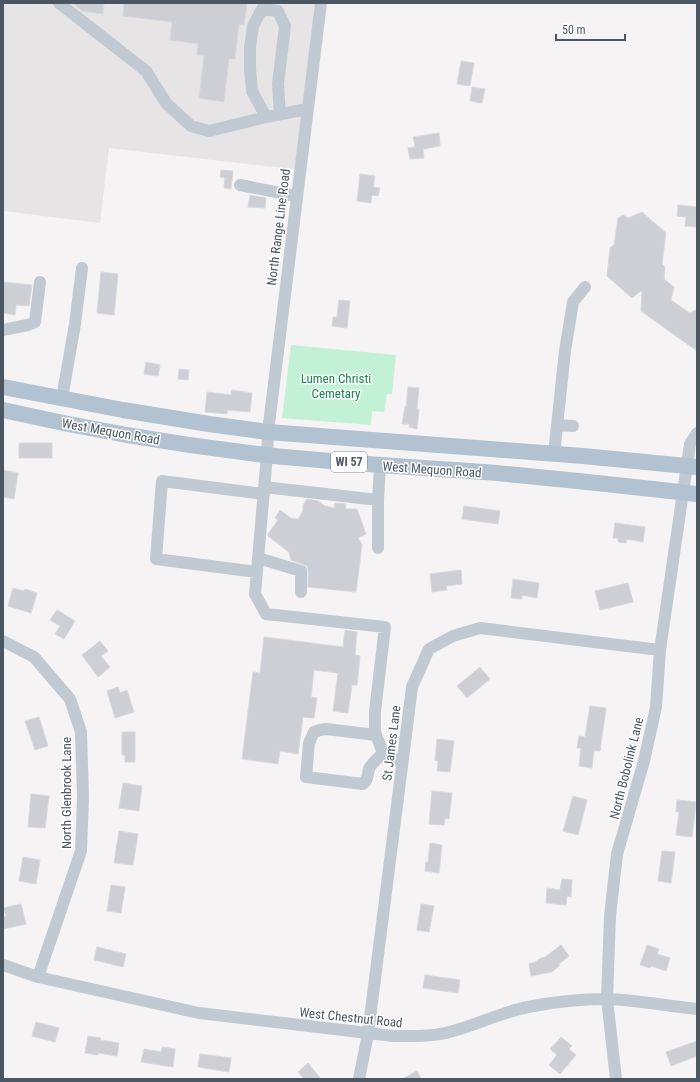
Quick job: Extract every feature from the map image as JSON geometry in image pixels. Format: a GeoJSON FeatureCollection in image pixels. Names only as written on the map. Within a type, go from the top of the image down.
{"type":"FeatureCollection","features":[{"type":"Feature","properties":{"kind":"main road","name":"West Mequon Road"},"geometry":{"type":"LineString","coordinates":[[3,387],[209,424],[268,432],[692,466]]}},
{"type":"Feature","properties":{"kind":"main road","name":"West Mequon Road"},"geometry":{"type":"LineString","coordinates":[[3,410],[134,436],[267,455],[553,478],[690,493]]}},
{"type":"Feature","properties":{"kind":"street"},"geometry":{"type":"LineString","coordinates":[[59,3],[109,44],[146,71],[166,103],[191,126],[209,130],[307,109]]}},
{"type":"Feature","properties":{"kind":"street","name":"North Range Line Road"},"geometry":{"type":"LineString","coordinates":[[321,3],[268,432],[255,594],[266,614],[385,627],[375,711],[376,735]]}},
{"type":"Feature","properties":{"kind":"street"},"geometry":{"type":"LineString","coordinates":[[266,117],[252,90],[250,69],[250,47],[253,26],[262,9],[278,11],[285,26],[278,84],[280,114]]}},
{"type":"Feature","properties":{"kind":"street"},"geometry":{"type":"LineString","coordinates":[[240,185],[296,196]]}},
{"type":"Feature","properties":{"kind":"street"},"geometry":{"type":"LineString","coordinates":[[62,398],[75,324],[82,268]]}},
{"type":"Feature","properties":{"kind":"street"},"geometry":{"type":"LineString","coordinates":[[3,330],[28,325],[34,322],[40,282]]}},
{"type":"Feature","properties":{"kind":"street"},"geometry":{"type":"LineString","coordinates":[[554,454],[565,351],[573,302],[585,287]]}},
{"type":"Feature","properties":{"kind":"street"},"geometry":{"type":"LineString","coordinates":[[557,425],[573,426]]}},
{"type":"Feature","properties":{"kind":"street","name":"North Bobolink Lane"},"geometry":{"type":"LineString","coordinates":[[616,1079],[606,1000],[610,916],[617,854],[644,761],[656,707],[660,650],[690,493],[692,466],[690,444],[697,433]]}},
{"type":"Feature","properties":{"kind":"street"},"geometry":{"type":"LineString","coordinates":[[378,548],[380,465]]}},
{"type":"Feature","properties":{"kind":"street"},"geometry":{"type":"LineString","coordinates":[[257,572],[156,559],[162,481],[378,500]]}},
{"type":"Feature","properties":{"kind":"street"},"geometry":{"type":"LineString","coordinates":[[258,558],[301,571],[301,592]]}},
{"type":"Feature","properties":{"kind":"street","name":"St James Lane"},"geometry":{"type":"LineString","coordinates":[[359,1079],[368,1034],[412,687],[429,649],[453,636],[480,628],[660,650]]}},
{"type":"Feature","properties":{"kind":"street","name":"North Glenbrook Lane"},"geometry":{"type":"LineString","coordinates":[[3,641],[34,657],[70,699],[81,732],[83,797],[81,851],[38,977]]}},
{"type":"Feature","properties":{"kind":"street"},"geometry":{"type":"LineString","coordinates":[[383,753],[374,761],[369,769],[367,781],[363,784],[306,777],[309,743],[314,732],[326,729],[376,735],[383,753],[386,756],[402,762]]}},
{"type":"Feature","properties":{"kind":"street","name":"West Chestnut Road"},"geometry":{"type":"LineString","coordinates":[[3,965],[38,977],[198,1013],[393,1036],[434,1035],[452,1032],[502,1014],[528,1007],[563,1002],[606,1000],[697,1009]]}},
{"type":"Feature","properties":{"kind":"shaded area"},"geometry":{"type":"Polygon","coordinates":[[[3,3],[321,3],[300,170],[109,148],[100,223],[3,211],[3,3]]]}},
{"type":"Feature","properties":{"kind":"green space","name":"Lumen Christi Cemetary"},"geometry":{"type":"Polygon","coordinates":[[[291,345],[396,355],[392,394],[387,394],[384,412],[372,411],[371,425],[282,418],[291,345]]]}},
{"type":"Feature","properties":{"kind":"building"},"geometry":{"type":"Polygon","coordinates":[[[73,3],[104,3],[103,14],[82,11],[73,3]]]}},
{"type":"Feature","properties":{"kind":"building"},"geometry":{"type":"Polygon","coordinates":[[[124,3],[247,3],[244,25],[239,24],[235,59],[229,59],[224,102],[199,98],[204,56],[197,55],[198,44],[170,40],[172,22],[123,16],[124,3]]]}},
{"type":"Feature","properties":{"kind":"building"},"geometry":{"type":"Polygon","coordinates":[[[461,61],[474,63],[470,86],[457,84],[461,61]]]}},
{"type":"Feature","properties":{"kind":"building"},"geometry":{"type":"Polygon","coordinates":[[[472,87],[485,89],[482,103],[470,101],[472,87]]]}},
{"type":"Feature","properties":{"kind":"building"},"geometry":{"type":"Polygon","coordinates":[[[439,133],[440,146],[423,149],[424,158],[410,159],[408,148],[415,147],[413,137],[439,133]]]}},
{"type":"Feature","properties":{"kind":"building"},"geometry":{"type":"Polygon","coordinates":[[[221,170],[233,171],[231,189],[224,188],[225,178],[220,177],[221,170]]]}},
{"type":"Feature","properties":{"kind":"building"},"geometry":{"type":"Polygon","coordinates":[[[360,174],[375,176],[373,187],[380,188],[378,196],[372,195],[371,203],[357,201],[360,174]]]}},
{"type":"Feature","properties":{"kind":"building"},"geometry":{"type":"Polygon","coordinates":[[[250,195],[266,198],[265,208],[248,207],[250,195]]]}},
{"type":"Feature","properties":{"kind":"building"},"geometry":{"type":"Polygon","coordinates":[[[678,205],[697,207],[696,227],[685,226],[686,217],[677,216],[678,205]]]}},
{"type":"Feature","properties":{"kind":"building"},"geometry":{"type":"Polygon","coordinates":[[[642,212],[666,233],[662,264],[665,267],[664,279],[674,287],[671,300],[690,313],[697,309],[697,351],[641,311],[642,290],[632,298],[607,276],[610,248],[614,245],[618,218],[623,215],[628,218],[642,212]]]}},
{"type":"Feature","properties":{"kind":"building"},"geometry":{"type":"Polygon","coordinates":[[[101,272],[118,274],[114,315],[97,313],[101,272]]]}},
{"type":"Feature","properties":{"kind":"building"},"geometry":{"type":"Polygon","coordinates":[[[3,282],[32,285],[29,306],[16,305],[15,315],[3,313],[3,282]]]}},
{"type":"Feature","properties":{"kind":"building"},"geometry":{"type":"Polygon","coordinates":[[[339,300],[350,301],[347,328],[332,326],[333,317],[337,317],[339,300]]]}},
{"type":"Feature","properties":{"kind":"building"},"geometry":{"type":"Polygon","coordinates":[[[146,362],[160,365],[158,376],[144,374],[146,362]]]}},
{"type":"Feature","properties":{"kind":"building"},"geometry":{"type":"Polygon","coordinates":[[[179,369],[189,370],[188,380],[178,379],[179,369]]]}},
{"type":"Feature","properties":{"kind":"building"},"geometry":{"type":"Polygon","coordinates":[[[408,387],[419,388],[417,429],[409,427],[409,424],[402,424],[406,407],[408,387]]]}},
{"type":"Feature","properties":{"kind":"building"},"geometry":{"type":"Polygon","coordinates":[[[232,390],[252,393],[250,412],[228,410],[227,414],[205,412],[207,392],[231,395],[232,390]]]}},
{"type":"Feature","properties":{"kind":"building"},"geometry":{"type":"Polygon","coordinates":[[[19,443],[52,443],[52,458],[19,458],[19,443]]]}},
{"type":"Feature","properties":{"kind":"building"},"geometry":{"type":"Polygon","coordinates":[[[3,470],[18,473],[14,499],[3,497],[3,470]]]}},
{"type":"Feature","properties":{"kind":"building"},"geometry":{"type":"Polygon","coordinates":[[[307,499],[318,501],[325,506],[334,508],[335,503],[346,504],[345,509],[357,509],[366,534],[358,538],[362,545],[356,592],[308,587],[307,566],[291,560],[289,552],[268,536],[278,520],[275,518],[280,510],[291,518],[298,519],[303,511],[303,505],[307,499]]]}},
{"type":"Feature","properties":{"kind":"building"},"geometry":{"type":"Polygon","coordinates":[[[464,506],[500,511],[498,524],[462,519],[464,506]]]}},
{"type":"Feature","properties":{"kind":"building"},"geometry":{"type":"Polygon","coordinates":[[[615,523],[645,527],[643,542],[627,539],[626,543],[618,542],[618,538],[613,538],[615,523]]]}},
{"type":"Feature","properties":{"kind":"building"},"geometry":{"type":"Polygon","coordinates":[[[461,570],[462,584],[446,586],[447,590],[432,592],[430,574],[461,570]]]}},
{"type":"Feature","properties":{"kind":"building"},"geometry":{"type":"Polygon","coordinates":[[[513,579],[539,583],[537,598],[522,595],[522,599],[511,598],[513,579]]]}},
{"type":"Feature","properties":{"kind":"building"},"geometry":{"type":"Polygon","coordinates":[[[628,583],[633,602],[600,610],[595,591],[628,583]]]}},
{"type":"Feature","properties":{"kind":"building"},"geometry":{"type":"Polygon","coordinates":[[[13,588],[24,591],[25,589],[37,593],[31,613],[8,606],[13,588]]]}},
{"type":"Feature","properties":{"kind":"building"},"geometry":{"type":"Polygon","coordinates":[[[57,610],[75,621],[64,639],[55,634],[60,626],[50,620],[57,610]]]}},
{"type":"Feature","properties":{"kind":"building"},"geometry":{"type":"Polygon","coordinates":[[[345,630],[357,632],[355,655],[360,656],[357,685],[352,685],[348,713],[333,711],[338,673],[314,670],[311,697],[317,698],[314,718],[303,717],[298,754],[280,751],[278,764],[242,759],[253,672],[260,673],[264,637],[343,647],[345,630]]]}},
{"type":"Feature","properties":{"kind":"building"},"geometry":{"type":"Polygon","coordinates":[[[100,641],[108,651],[101,656],[110,667],[98,677],[82,655],[100,641]]]}},
{"type":"Feature","properties":{"kind":"building"},"geometry":{"type":"Polygon","coordinates":[[[480,667],[490,679],[467,698],[457,686],[480,667]]]}},
{"type":"Feature","properties":{"kind":"building"},"geometry":{"type":"Polygon","coordinates":[[[118,687],[120,693],[127,690],[134,712],[115,718],[107,691],[118,687]]]}},
{"type":"Feature","properties":{"kind":"building"},"geometry":{"type":"Polygon","coordinates":[[[590,706],[606,708],[600,751],[594,751],[592,768],[579,766],[581,748],[577,748],[579,736],[585,737],[590,706]]]}},
{"type":"Feature","properties":{"kind":"building"},"geometry":{"type":"Polygon","coordinates":[[[39,717],[48,746],[35,750],[25,721],[39,717]]]}},
{"type":"Feature","properties":{"kind":"building"},"geometry":{"type":"Polygon","coordinates":[[[122,732],[135,732],[135,762],[125,762],[125,755],[122,755],[122,732]]]}},
{"type":"Feature","properties":{"kind":"building"},"geometry":{"type":"Polygon","coordinates":[[[437,739],[454,741],[450,772],[437,771],[438,761],[435,760],[437,739]]]}},
{"type":"Feature","properties":{"kind":"building"},"geometry":{"type":"Polygon","coordinates":[[[123,783],[142,786],[139,811],[119,808],[123,783]]]}},
{"type":"Feature","properties":{"kind":"building"},"geometry":{"type":"Polygon","coordinates":[[[432,791],[452,793],[449,819],[445,818],[444,825],[429,824],[432,791]]]}},
{"type":"Feature","properties":{"kind":"building"},"geometry":{"type":"Polygon","coordinates":[[[31,794],[49,796],[45,828],[28,827],[31,794]]]}},
{"type":"Feature","properties":{"kind":"building"},"geometry":{"type":"Polygon","coordinates":[[[573,796],[587,800],[578,835],[563,831],[573,796]]]}},
{"type":"Feature","properties":{"kind":"building"},"geometry":{"type":"Polygon","coordinates":[[[677,800],[696,802],[692,837],[676,835],[679,812],[676,812],[677,800]]]}},
{"type":"Feature","properties":{"kind":"building"},"geometry":{"type":"Polygon","coordinates":[[[119,831],[138,834],[133,865],[114,863],[119,831]]]}},
{"type":"Feature","properties":{"kind":"building"},"geometry":{"type":"Polygon","coordinates":[[[430,843],[442,845],[439,873],[425,871],[426,862],[428,862],[430,843]]]}},
{"type":"Feature","properties":{"kind":"building"},"geometry":{"type":"Polygon","coordinates":[[[662,851],[675,852],[671,883],[658,881],[662,851]]]}},
{"type":"Feature","properties":{"kind":"building"},"geometry":{"type":"Polygon","coordinates":[[[23,857],[40,860],[36,884],[19,881],[23,857]]]}},
{"type":"Feature","properties":{"kind":"building"},"geometry":{"type":"Polygon","coordinates":[[[562,879],[572,880],[571,897],[567,896],[566,905],[546,903],[547,888],[560,890],[562,879]]]}},
{"type":"Feature","properties":{"kind":"building"},"geometry":{"type":"Polygon","coordinates":[[[111,885],[125,887],[121,913],[107,911],[111,885]]]}},
{"type":"Feature","properties":{"kind":"building"},"geometry":{"type":"Polygon","coordinates":[[[21,904],[26,924],[3,929],[3,917],[6,916],[3,908],[21,904]]]}},
{"type":"Feature","properties":{"kind":"building"},"geometry":{"type":"Polygon","coordinates":[[[421,904],[434,906],[429,932],[417,930],[421,904]]]}},
{"type":"Feature","properties":{"kind":"building"},"geometry":{"type":"Polygon","coordinates":[[[561,945],[569,956],[552,972],[531,976],[529,964],[545,957],[561,945]]]}},
{"type":"Feature","properties":{"kind":"building"},"geometry":{"type":"Polygon","coordinates":[[[647,945],[659,949],[657,954],[670,958],[666,971],[651,966],[650,968],[640,965],[647,945]]]}},
{"type":"Feature","properties":{"kind":"building"},"geometry":{"type":"Polygon","coordinates":[[[97,947],[126,954],[123,967],[94,960],[97,947]]]}},
{"type":"Feature","properties":{"kind":"building"},"geometry":{"type":"Polygon","coordinates":[[[425,975],[460,980],[458,993],[423,988],[425,975]]]}},
{"type":"Feature","properties":{"kind":"building"},"geometry":{"type":"Polygon","coordinates":[[[36,1022],[59,1028],[55,1042],[32,1036],[36,1022]]]}},
{"type":"Feature","properties":{"kind":"building"},"geometry":{"type":"Polygon","coordinates":[[[88,1036],[101,1038],[100,1040],[119,1043],[117,1056],[98,1053],[98,1055],[85,1053],[88,1036]]]}},
{"type":"Feature","properties":{"kind":"building"},"geometry":{"type":"Polygon","coordinates":[[[561,1037],[572,1046],[569,1049],[576,1055],[560,1074],[549,1065],[557,1055],[550,1049],[561,1037]]]}},
{"type":"Feature","properties":{"kind":"building"},"geometry":{"type":"Polygon","coordinates":[[[697,1041],[697,1056],[671,1066],[666,1052],[697,1041]]]}},
{"type":"Feature","properties":{"kind":"building"},"geometry":{"type":"Polygon","coordinates":[[[162,1047],[175,1049],[173,1067],[141,1062],[144,1049],[161,1052],[162,1047]]]}},
{"type":"Feature","properties":{"kind":"building"},"geometry":{"type":"Polygon","coordinates":[[[200,1054],[231,1058],[229,1072],[198,1067],[200,1054]]]}},
{"type":"Feature","properties":{"kind":"building"},"geometry":{"type":"Polygon","coordinates":[[[308,1063],[321,1079],[304,1079],[298,1072],[308,1063]]]}},
{"type":"Feature","properties":{"kind":"building"},"geometry":{"type":"Polygon","coordinates":[[[417,1071],[421,1079],[402,1079],[417,1071]]]}}]}
